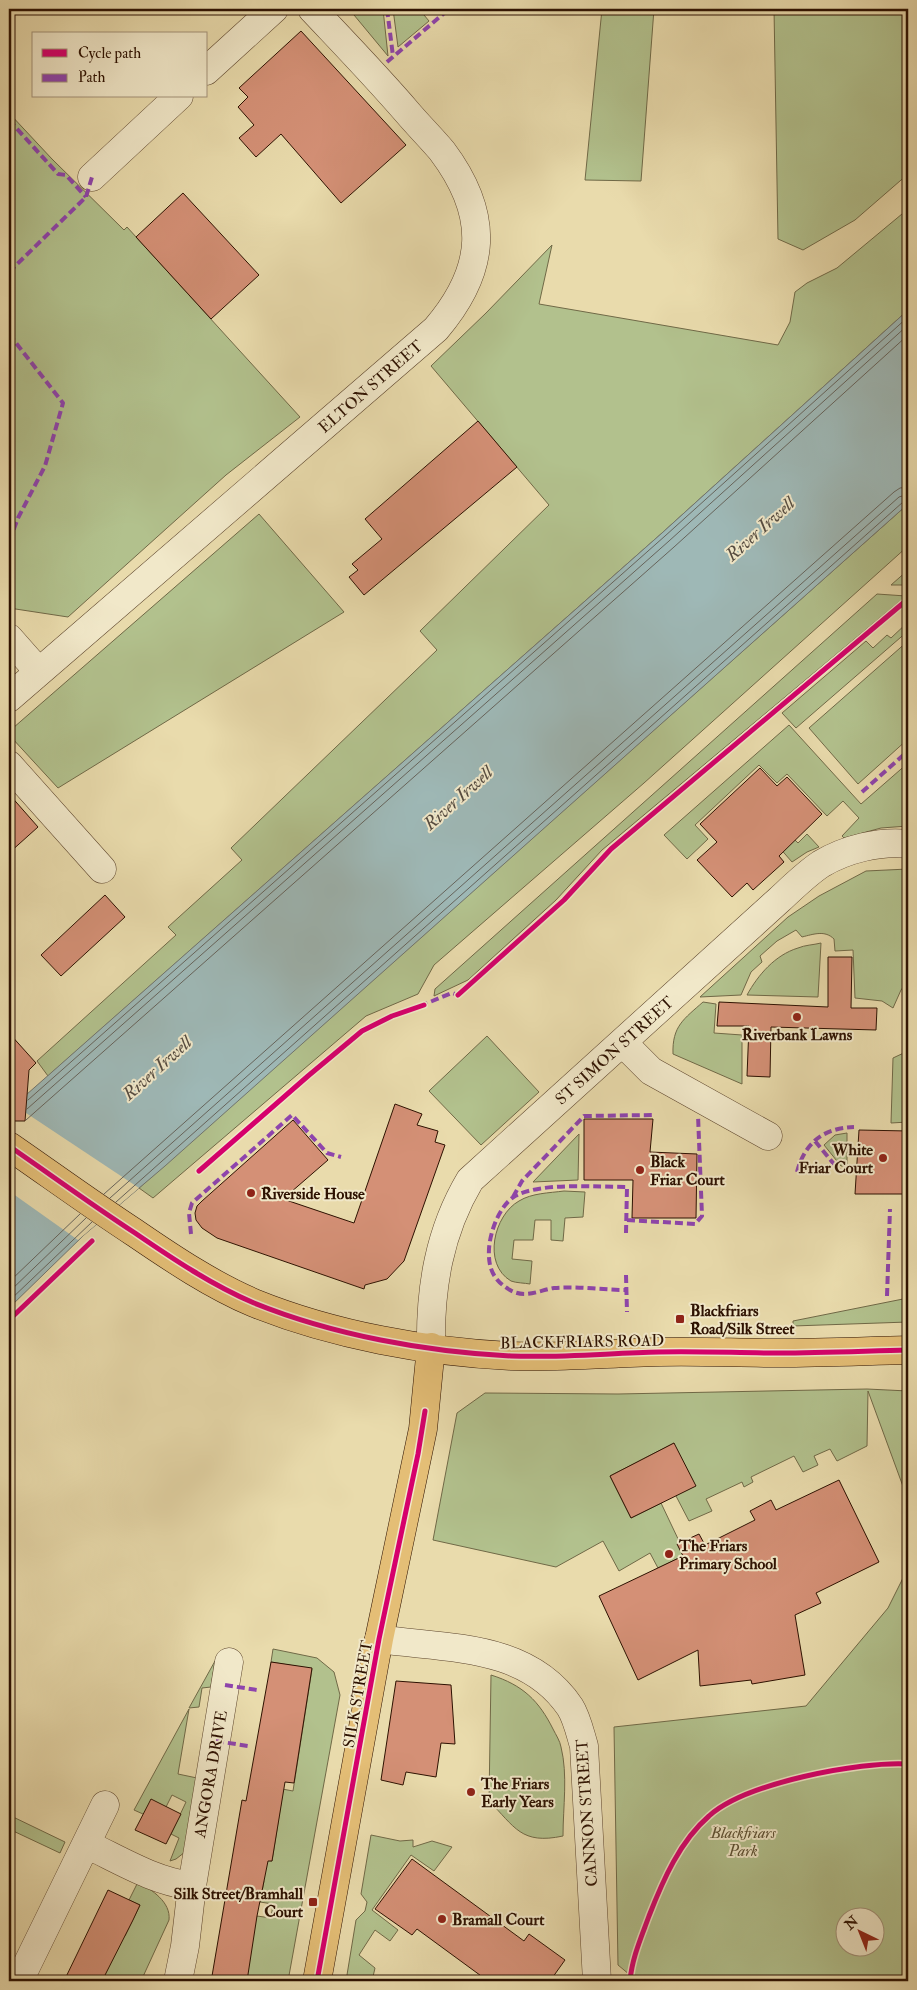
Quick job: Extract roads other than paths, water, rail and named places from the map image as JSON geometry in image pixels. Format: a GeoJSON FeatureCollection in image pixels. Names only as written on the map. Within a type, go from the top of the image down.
{"type":"FeatureCollection","features":[{"type":"Feature","properties":{"kind":"main road","name":"BLACKFRIARS ROAD"},"geometry":{"type":"LineString","coordinates":[[9,1146],[168,1256],[209,1280],[254,1302],[290,1315],[359,1335],[431,1347],[513,1356],[661,1352],[780,1353],[908,1350]]}},
{"type":"Feature","properties":{"kind":"main road","name":"SILK STREET"},"geometry":{"type":"LineString","coordinates":[[316,1981],[379,1639],[423,1429],[431,1347]]}},
{"type":"Feature","properties":{"kind":"street"},"geometry":{"type":"LineString","coordinates":[[208,69],[274,9]]}},
{"type":"Feature","properties":{"kind":"street","name":"ELTON STREET"},"geometry":{"type":"LineString","coordinates":[[9,698],[436,329],[454,308],[465,287],[474,264],[477,234],[471,204],[461,182],[442,152],[385,87],[312,9]]}},
{"type":"Feature","properties":{"kind":"street"},"geometry":{"type":"LineString","coordinates":[[92,177],[177,98]]}},
{"type":"Feature","properties":{"kind":"street"},"geometry":{"type":"LineString","coordinates":[[9,638],[39,672]]}},
{"type":"Feature","properties":{"kind":"street"},"geometry":{"type":"LineString","coordinates":[[9,766],[102,870]]}},
{"type":"Feature","properties":{"kind":"street","name":"ST SIMON STREET"},"geometry":{"type":"LineString","coordinates":[[431,1347],[431,1302],[442,1248],[455,1207],[470,1180],[779,900],[821,865],[838,856],[858,849],[878,845],[908,844]]}},
{"type":"Feature","properties":{"kind":"street"},"geometry":{"type":"LineString","coordinates":[[623,1043],[650,1071],[768,1136]]}},
{"type":"Feature","properties":{"kind":"street","name":"CANNON STREET"},"geometry":{"type":"LineString","coordinates":[[379,1639],[476,1651],[506,1658],[530,1670],[544,1680],[570,1707],[584,1746],[597,1981]]}},
{"type":"Feature","properties":{"kind":"street","name":"ANGORA DRIVE"},"geometry":{"type":"LineString","coordinates":[[178,1981],[229,1662]]}},
{"type":"Feature","properties":{"kind":"street"},"geometry":{"type":"LineString","coordinates":[[19,1981],[105,1805]]}},
{"type":"Feature","properties":{"kind":"street"},"geometry":{"type":"LineString","coordinates":[[86,1844],[156,1878],[175,1884],[192,1886]]}},
{"type":"Feature","properties":{"kind":"water","name":"River Irwell"},"geometry":{"type":"Polygon","coordinates":[[[908,310],[908,504],[165,1166],[84,1235],[9,1308],[9,1110],[662,533],[908,310]]]}},
{"type":"Feature","properties":{"kind":"place","name":"Riverbank Lawns"},"geometry":{"type":"Point","coordinates":[797,1017]}},
{"type":"Feature","properties":{"kind":"place","name":"White Friar Court"},"geometry":{"type":"Point","coordinates":[883,1158]}},
{"type":"Feature","properties":{"kind":"place","name":"Black Friar Court"},"geometry":{"type":"Point","coordinates":[640,1170]}},
{"type":"Feature","properties":{"kind":"place","name":"Riverside House"},"geometry":{"type":"Point","coordinates":[251,1193]}},
{"type":"Feature","properties":{"kind":"place","name":"Blackfriars Road/Silk Street"},"geometry":{"type":"Point","coordinates":[680,1319]}},
{"type":"Feature","properties":{"kind":"place","name":"The Friars Primary School"},"geometry":{"type":"Point","coordinates":[669,1554]}},
{"type":"Feature","properties":{"kind":"place","name":"The Friars Early Years"},"geometry":{"type":"Point","coordinates":[471,1792]}},
{"type":"Feature","properties":{"kind":"place","name":"Silk Street/Bramhall Court"},"geometry":{"type":"Point","coordinates":[313,1902]}},
{"type":"Feature","properties":{"kind":"place","name":"Bramall Court"},"geometry":{"type":"Point","coordinates":[442,1919]}},
{"type":"Feature","properties":{"kind":"park label","name":"Blackfriars Park"},"geometry":{"type":"Point","coordinates":[743,1841]}}]}
